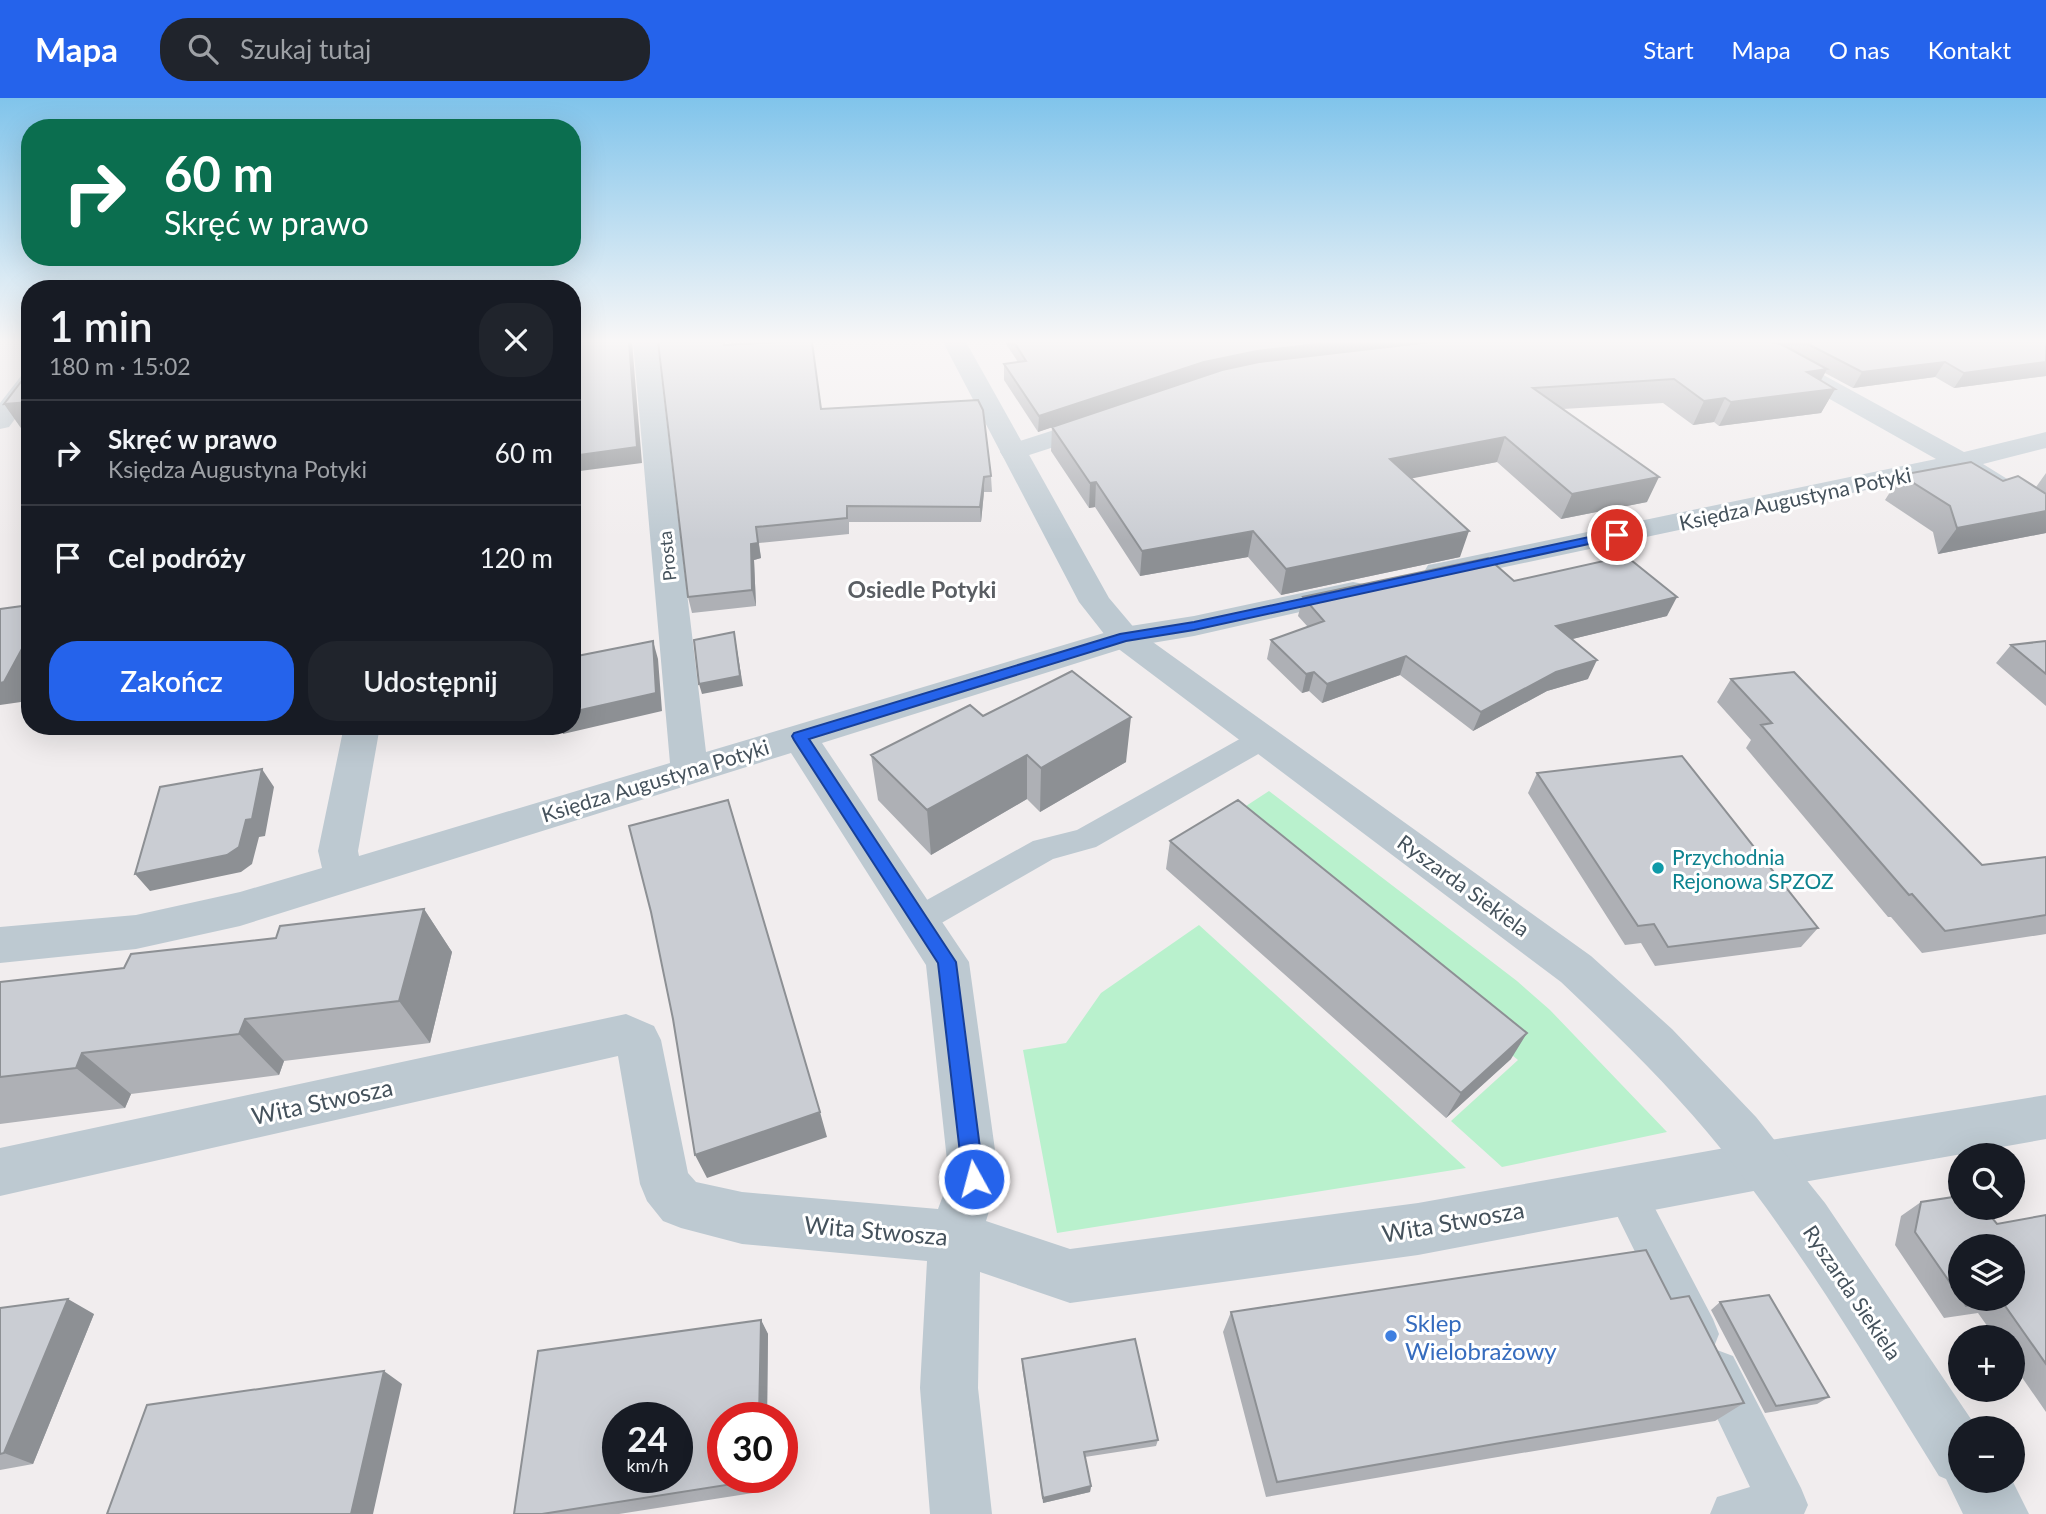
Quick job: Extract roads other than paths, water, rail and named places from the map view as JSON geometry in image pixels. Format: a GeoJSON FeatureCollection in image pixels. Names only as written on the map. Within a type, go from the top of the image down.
{"type":"FeatureCollection","features":[{"type":"Feature","properties":{"kind":"street","name":"Prosta"},"geometry":{"type":"LineString","coordinates":[[652,408],[689,770]]}},
{"type":"Feature","properties":{"kind":"street","name":"Ryszarda Siekiela"},"geometry":{"type":"LineString","coordinates":[[990,408],[1095,602],[1124,637],[1576,968],[1635,1022],[1703,1092],[1821,1241],[1948,1437]]}},
{"type":"Feature","properties":{"kind":"street"},"geometry":{"type":"LineString","coordinates":[[1863,408],[1961,462],[2046,516]]}},
{"type":"Feature","properties":{"kind":"street"},"geometry":{"type":"LineString","coordinates":[[1014,452],[1122,416]]}},
{"type":"Feature","properties":{"kind":"street","name":"Księdza Augustyna Potyki"},"geometry":{"type":"LineString","coordinates":[[0,945],[136,932],[240,909],[1124,637],[1194,626],[1961,462],[2046,440]]}},
{"type":"Feature","properties":{"kind":"street"},"geometry":{"type":"LineString","coordinates":[[344,876],[338,851],[360,735]]}},
{"type":"Feature","properties":{"kind":"street"},"geometry":{"type":"LineString","coordinates":[[799,736],[947,962],[974,1179],[955,1237],[949,1388],[961,1514]]}},
{"type":"Feature","properties":{"kind":"street","name":"Wita Stwosza"},"geometry":{"type":"LineString","coordinates":[[0,1172],[626,1034],[638,1040],[665,1184],[681,1203],[742,1218],[955,1237],[1070,1276],[1418,1229],[1763,1165],[2046,1117]]}},
{"type":"Feature","properties":{"kind":"street"},"geometry":{"type":"LineString","coordinates":[[1984,1493],[1998,1514]]}},
{"type":"Feature","properties":{"kind":"lane"},"geometry":{"type":"LineString","coordinates":[[919,920],[1044,849],[1085,839],[1264,738]]}},
{"type":"Feature","properties":{"kind":"lane"},"geometry":{"type":"LineString","coordinates":[[1625,1191],[1784,1505],[1734,1514]]}},
{"type":"Feature","properties":{"kind":"place","name":"Przychodnia Rejonowa SPZOZ"},"geometry":{"type":"Point","coordinates":[1658,868]}},
{"type":"Feature","properties":{"kind":"place","name":"Sklep Wielobrażowy"},"geometry":{"type":"Point","coordinates":[1391,1336]}},
{"type":"Feature","properties":{"kind":"district","name":"Osiedle Potyki"},"geometry":{"type":"Point","coordinates":[922,589]}}]}
